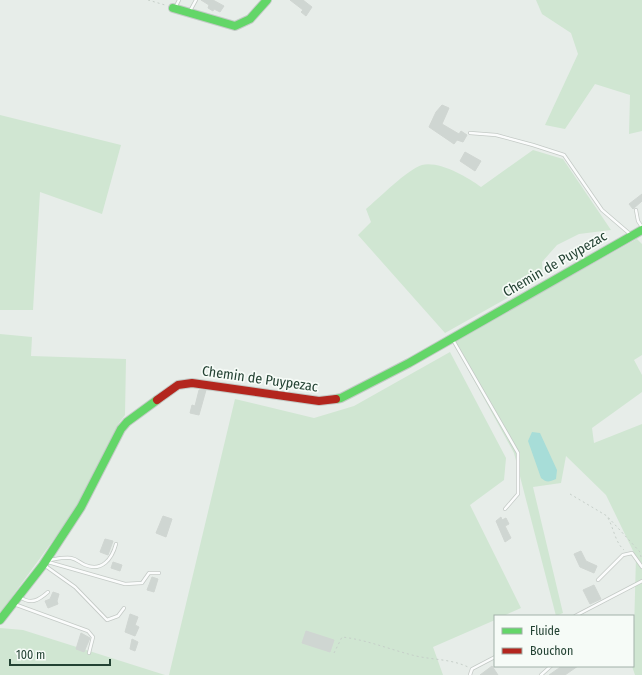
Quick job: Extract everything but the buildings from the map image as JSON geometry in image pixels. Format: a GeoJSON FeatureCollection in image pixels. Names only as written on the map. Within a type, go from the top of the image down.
{"type":"FeatureCollection","features":[{"type":"Feature","properties":{"kind":"street"},"geometry":{"type":"LineString","coordinates":[[174,8],[235,26],[250,19],[267,0]]}},
{"type":"Feature","properties":{"kind":"street","name":"Chemin de Puypezac"},"geometry":{"type":"LineString","coordinates":[[0,620],[44,563],[81,507],[121,429],[127,422],[178,386],[192,383],[319,401],[341,398],[360,390],[642,230]]}},
{"type":"Feature","properties":{"kind":"lane"},"geometry":{"type":"LineString","coordinates":[[174,8],[179,0]]}},
{"type":"Feature","properties":{"kind":"lane"},"geometry":{"type":"LineString","coordinates":[[189,13],[196,0]]}},
{"type":"Feature","properties":{"kind":"lane"},"geometry":{"type":"LineString","coordinates":[[470,133],[496,135],[564,155],[602,210],[631,236]]}},
{"type":"Feature","properties":{"kind":"lane"},"geometry":{"type":"LineString","coordinates":[[636,210],[638,221],[642,227]]}},
{"type":"Feature","properties":{"kind":"lane"},"geometry":{"type":"LineString","coordinates":[[451,338],[518,453],[518,494],[505,509]]}},
{"type":"Feature","properties":{"kind":"lane"},"geometry":{"type":"LineString","coordinates":[[44,563],[72,558],[88,566],[99,567],[105,564],[110,558],[116,544]]}},
{"type":"Feature","properties":{"kind":"lane"},"geometry":{"type":"LineString","coordinates":[[598,580],[623,555],[628,553],[632,553],[642,567]]}},
{"type":"Feature","properties":{"kind":"lane"},"geometry":{"type":"LineString","coordinates":[[44,563],[124,584],[142,583],[149,573],[158,573]]}},
{"type":"Feature","properties":{"kind":"lane"},"geometry":{"type":"LineString","coordinates":[[44,563],[75,588],[108,620],[118,616],[124,608]]}},
{"type":"Feature","properties":{"kind":"lane"},"geometry":{"type":"LineString","coordinates":[[577,615],[642,581]]}},
{"type":"Feature","properties":{"kind":"lane"},"geometry":{"type":"LineString","coordinates":[[18,595],[22,599],[32,602],[39,600],[48,592]]}},
{"type":"Feature","properties":{"kind":"lane"},"geometry":{"type":"LineString","coordinates":[[12,603],[88,631],[93,637],[89,653]]}},
{"type":"Feature","properties":{"kind":"lane"},"geometry":{"type":"LineString","coordinates":[[470,675],[472,669],[494,658]]}},
{"type":"Feature","properties":{"kind":"lane"},"geometry":{"type":"LineString","coordinates":[[541,675],[550,667]]}},
{"type":"Feature","properties":{"kind":"path"},"geometry":{"type":"LineString","coordinates":[[148,0],[174,8]]}},
{"type":"Feature","properties":{"kind":"path"},"geometry":{"type":"LineString","coordinates":[[570,494],[607,516],[640,552],[642,560]]}},
{"type":"Feature","properties":{"kind":"path"},"geometry":{"type":"LineString","coordinates":[[607,516],[615,532],[616,540],[620,547],[628,553]]}},
{"type":"Feature","properties":{"kind":"path"},"geometry":{"type":"LineString","coordinates":[[334,653],[342,638],[356,639],[419,657],[458,663],[472,669]]}},
{"type":"Feature","properties":{"kind":"green space"},"geometry":{"type":"Polygon","coordinates":[[[536,0],[642,0],[642,131],[629,134],[630,95],[595,84],[565,129],[545,125],[578,54],[571,33],[542,14],[536,0]]]}},
{"type":"Feature","properties":{"kind":"green space"},"geometry":{"type":"Polygon","coordinates":[[[0,115],[121,145],[102,214],[40,192],[33,310],[0,310],[0,115]]]}},
{"type":"Feature","properties":{"kind":"green space"},"geometry":{"type":"Polygon","coordinates":[[[533,150],[563,159],[611,230],[579,234],[557,245],[542,262],[543,278],[445,333],[358,235],[371,222],[366,209],[401,178],[416,167],[429,164],[437,165],[461,175],[481,187],[533,150]]]}},
{"type":"Feature","properties":{"kind":"green space"},"geometry":{"type":"Polygon","coordinates":[[[637,239],[642,244],[642,355],[634,360],[642,375],[642,392],[592,428],[594,443],[642,424],[642,675],[635,675],[632,667],[634,667],[636,557],[606,495],[566,456],[561,483],[533,487],[563,613],[556,615],[514,453],[453,342],[637,239]]]}},
{"type":"Feature","properties":{"kind":"green space"},"geometry":{"type":"Polygon","coordinates":[[[0,334],[32,337],[31,356],[126,359],[125,415],[119,423],[73,513],[0,613],[0,334]]]}},
{"type":"Feature","properties":{"kind":"green space"},"geometry":{"type":"Polygon","coordinates":[[[450,352],[506,458],[504,480],[470,505],[521,608],[505,615],[494,615],[494,620],[433,647],[443,675],[169,675],[235,399],[314,418],[354,406],[450,352]]]}},
{"type":"Feature","properties":{"kind":"green space"},"geometry":{"type":"Polygon","coordinates":[[[0,628],[23,630],[165,675],[0,675],[0,628]]]}},
{"type":"Feature","properties":{"kind":"water"},"geometry":{"type":"Polygon","coordinates":[[[532,432],[540,433],[557,470],[556,479],[552,481],[548,482],[541,478],[528,441],[532,432]]]}},
{"type":"Feature","properties":{"kind":"traffic: fast"},"geometry":{"type":"LineString","coordinates":[[173,8],[235,26],[250,19],[267,0]]}},
{"type":"Feature","properties":{"kind":"traffic: fast"},"geometry":{"type":"LineString","coordinates":[[336,399],[341,398],[409,363],[642,230]]}},
{"type":"Feature","properties":{"kind":"traffic: fast"},"geometry":{"type":"LineString","coordinates":[[0,620],[43,565],[81,507],[121,429],[127,422],[157,400]]}},
{"type":"Feature","properties":{"kind":"traffic: jam"},"geometry":{"type":"LineString","coordinates":[[157,400],[178,385],[192,383],[319,401],[336,399]]}}]}
